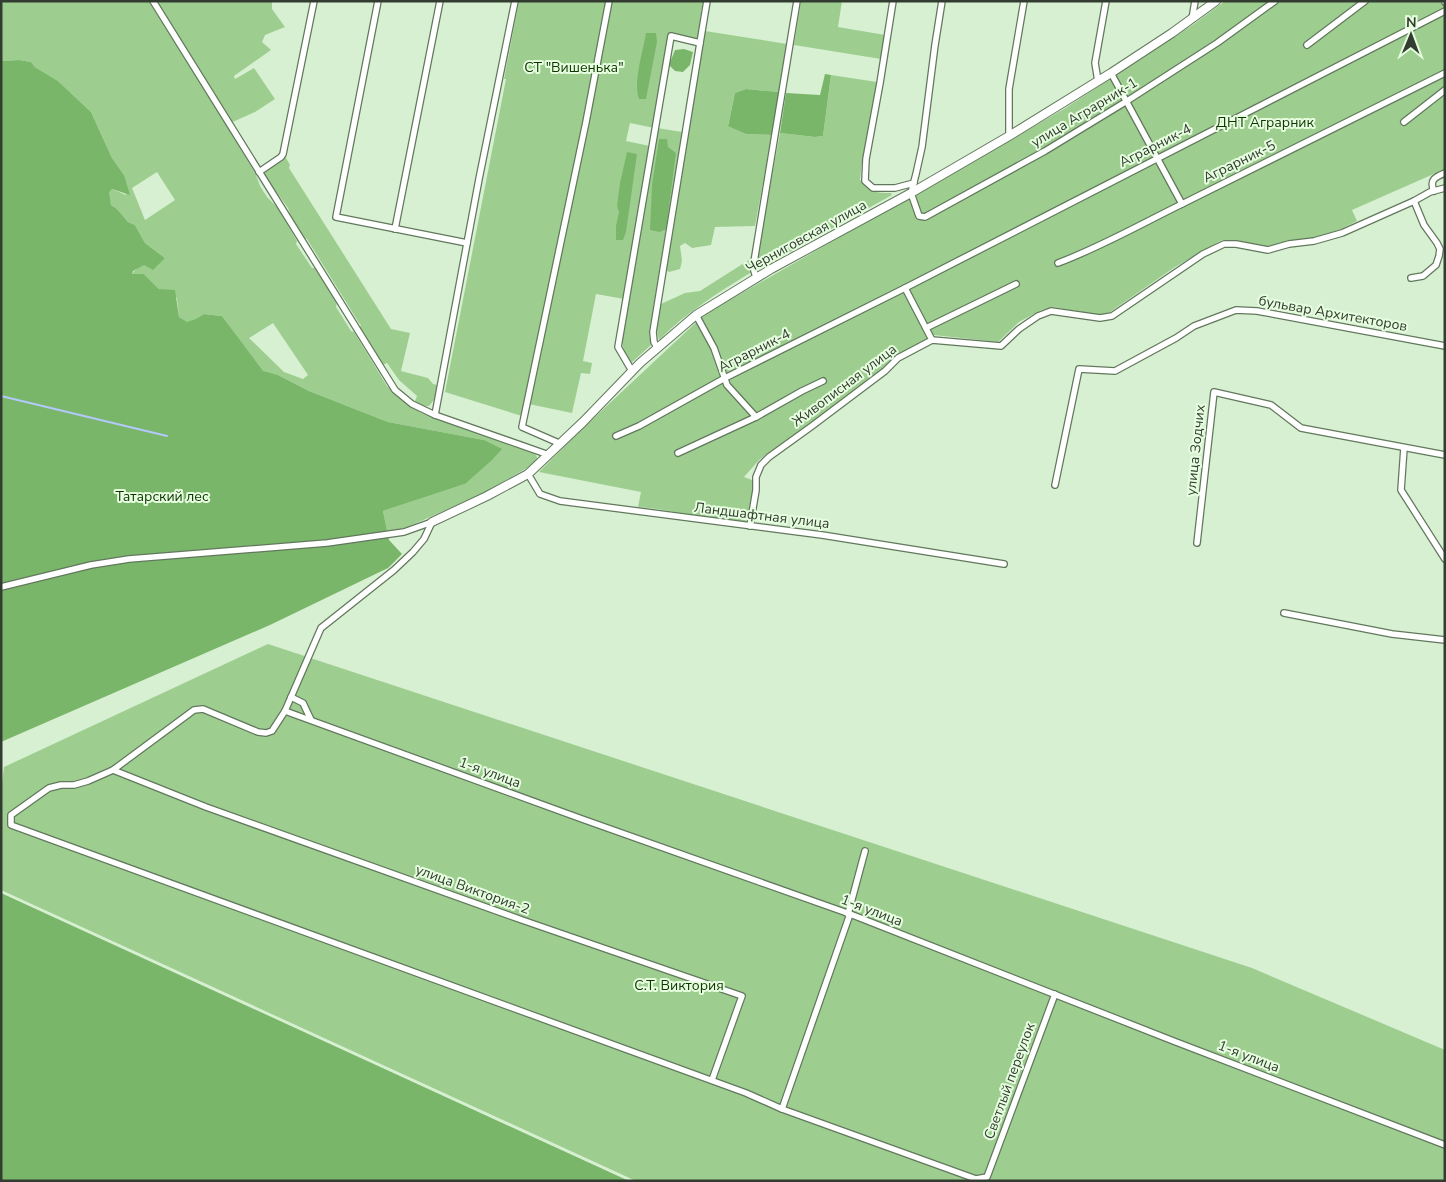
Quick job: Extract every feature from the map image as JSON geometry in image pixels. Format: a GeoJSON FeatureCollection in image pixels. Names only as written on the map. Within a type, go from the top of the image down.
{"type":"FeatureCollection","features":[{"type":"Feature","properties":{"kind":"street"},"geometry":{"type":"LineString","coordinates":[[153,1],[395,390],[412,404],[435,415],[549,455]]}},
{"type":"Feature","properties":{"kind":"street"},"geometry":{"type":"LineString","coordinates":[[259,172],[283,154],[314,1]]}},
{"type":"Feature","properties":{"kind":"street"},"geometry":{"type":"LineString","coordinates":[[378,1],[336,216],[467,243]]}},
{"type":"Feature","properties":{"kind":"street"},"geometry":{"type":"LineString","coordinates":[[395,229],[440,1]]}},
{"type":"Feature","properties":{"kind":"street"},"geometry":{"type":"LineString","coordinates":[[435,415],[515,1]]}},
{"type":"Feature","properties":{"kind":"street"},"geometry":{"type":"LineString","coordinates":[[561,444],[522,427],[586,122],[609,1]]}},
{"type":"Feature","properties":{"kind":"street"},"geometry":{"type":"LineString","coordinates":[[657,347],[654,342],[653,332],[707,1]]}},
{"type":"Feature","properties":{"kind":"street"},"geometry":{"type":"LineString","coordinates":[[756,277],[754,262],[797,1]]}},
{"type":"Feature","properties":{"kind":"street"},"geometry":{"type":"LineString","coordinates":[[892,1],[866,159],[865,181],[873,188],[895,188],[914,184]]}},
{"type":"Feature","properties":{"kind":"street"},"geometry":{"type":"LineString","coordinates":[[911,193],[922,147],[942,1]]}},
{"type":"Feature","properties":{"kind":"street"},"geometry":{"type":"LineString","coordinates":[[1009,136],[1009,89],[1024,1]]}},
{"type":"Feature","properties":{"kind":"street"},"geometry":{"type":"LineString","coordinates":[[1098,81],[1096,63],[1106,1]]}},
{"type":"Feature","properties":{"kind":"street"},"geometry":{"type":"LineString","coordinates":[[1192,19],[1195,1]]}},
{"type":"Feature","properties":{"kind":"street","name":"Черниговская улица"},"geometry":{"type":"LineString","coordinates":[[432,522],[528,474],[561,444],[657,347],[696,315],[756,277],[911,193],[1009,136],[1098,81],[1216,1]]}},
{"type":"Feature","properties":{"kind":"street","name":"улица Аграрник-1"},"geometry":{"type":"LineString","coordinates":[[911,193],[919,216],[925,217],[1044,151],[1127,101],[1218,43],[1275,1]]}},
{"type":"Feature","properties":{"kind":"street"},"geometry":{"type":"LineString","coordinates":[[1307,45],[1365,1]]}},
{"type":"Feature","properties":{"kind":"street","name":"Аграрник-4"},"geometry":{"type":"LineString","coordinates":[[616,436],[639,426],[724,378],[905,288],[1445,11]]}},
{"type":"Feature","properties":{"kind":"street"},"geometry":{"type":"LineString","coordinates":[[632,371],[618,347],[671,36],[700,43]]}},
{"type":"Feature","properties":{"kind":"street"},"geometry":{"type":"LineString","coordinates":[[1111,72],[1181,202]]}},
{"type":"Feature","properties":{"kind":"street","name":"Аграрник-5"},"geometry":{"type":"LineString","coordinates":[[1058,263],[1110,240],[1181,202],[1445,73]]}},
{"type":"Feature","properties":{"kind":"street"},"geometry":{"type":"LineString","coordinates":[[1404,122],[1445,90]]}},
{"type":"Feature","properties":{"kind":"street"},"geometry":{"type":"LineString","coordinates":[[1434,191],[1431,185],[1432,181],[1435,177],[1445,173]]}},
{"type":"Feature","properties":{"kind":"street"},"geometry":{"type":"LineString","coordinates":[[905,288],[932,340],[1001,346],[1019,329],[1038,316],[1051,311],[1100,318],[1112,316],[1203,254],[1224,244],[1236,244],[1268,250],[1289,244],[1314,241],[1342,233],[1434,191],[1445,188]]}},
{"type":"Feature","properties":{"kind":"street"},"geometry":{"type":"LineString","coordinates":[[1410,278],[1423,276],[1436,265],[1440,249],[1424,225],[1414,201]]}},
{"type":"Feature","properties":{"kind":"street"},"geometry":{"type":"LineString","coordinates":[[926,328],[1016,284]]}},
{"type":"Feature","properties":{"kind":"street","name":"бульвар Архитекторов"},"geometry":{"type":"LineString","coordinates":[[1056,485],[1079,369],[1115,371],[1176,338],[1194,326],[1236,310],[1257,311],[1445,346]]}},
{"type":"Feature","properties":{"kind":"street"},"geometry":{"type":"LineString","coordinates":[[696,315],[714,348],[727,385],[756,417]]}},
{"type":"Feature","properties":{"kind":"street","name":"Живописная улица"},"geometry":{"type":"LineString","coordinates":[[750,526],[756,490],[756,477],[761,465],[898,358],[932,340]]}},
{"type":"Feature","properties":{"kind":"street"},"geometry":{"type":"LineString","coordinates":[[678,453],[756,417],[824,381]]}},
{"type":"Feature","properties":{"kind":"street","name":"улица Зодчих"},"geometry":{"type":"LineString","coordinates":[[1197,543],[1214,392],[1271,406],[1301,428],[1445,455]]}},
{"type":"Feature","properties":{"kind":"street"},"geometry":{"type":"LineString","coordinates":[[1404,448],[1401,490],[1445,559]]}},
{"type":"Feature","properties":{"kind":"street","name":"Ландшафтная улица"},"geometry":{"type":"LineString","coordinates":[[528,474],[540,494],[560,502],[822,535],[1004,564]]}},
{"type":"Feature","properties":{"kind":"street"},"geometry":{"type":"LineString","coordinates":[[1,588],[91,565],[138,558],[327,543],[404,532],[432,522]]}},
{"type":"Feature","properties":{"kind":"street"},"geometry":{"type":"LineString","coordinates":[[432,522],[424,539],[407,558],[321,628],[285,711],[272,731],[266,733],[258,732],[203,709],[194,710],[113,770],[74,785],[61,785],[49,788],[11,816],[11,825],[712,1080],[782,1109],[849,914],[865,851]]}},
{"type":"Feature","properties":{"kind":"street"},"geometry":{"type":"LineString","coordinates":[[1284,613],[1392,634],[1445,640]]}},
{"type":"Feature","properties":{"kind":"street"},"geometry":{"type":"LineString","coordinates":[[291,697],[303,703],[312,720]]}},
{"type":"Feature","properties":{"kind":"street","name":"1-я улица"},"geometry":{"type":"LineString","coordinates":[[285,711],[849,914],[1445,1145]]}},
{"type":"Feature","properties":{"kind":"street","name":"улица Виктория-2"},"geometry":{"type":"LineString","coordinates":[[113,770],[206,807],[742,996],[712,1080]]}},
{"type":"Feature","properties":{"kind":"street","name":"Светлый переулок"},"geometry":{"type":"LineString","coordinates":[[782,1109],[976,1179],[987,1176],[1055,994]]}},
{"type":"Feature","properties":{"kind":"green space"},"geometry":{"type":"Polygon","coordinates":[[[1,1],[272,1],[272,9],[285,27],[265,35],[262,42],[271,50],[234,76],[235,79],[254,68],[275,99],[255,112],[226,125],[256,175],[260,186],[277,207],[297,241],[296,244],[312,268],[315,268],[337,303],[336,307],[351,331],[354,332],[387,386],[421,413],[535,454],[537,461],[484,493],[403,529],[387,531],[383,511],[465,484],[484,440],[388,422],[309,391],[278,375],[263,372],[222,316],[204,314],[196,320],[187,323],[179,317],[177,298],[159,289],[144,274],[132,274],[142,266],[165,258],[145,243],[135,225],[128,222],[111,205],[108,192],[112,189],[126,195],[124,175],[112,158],[91,112],[58,81],[35,67],[31,62],[19,60],[1,61],[1,1]],[[157,172],[132,188],[145,220],[175,200],[157,172]],[[273,323],[249,338],[284,372],[303,379],[308,375],[273,323]]]}},
{"type":"Feature","properties":{"kind":"green space","name":"СТ \"Вишенька\""},"geometry":{"type":"Polygon","coordinates":[[[519,1],[703,1],[697,39],[671,34],[654,128],[630,123],[626,141],[650,146],[624,299],[596,294],[583,361],[592,363],[590,374],[581,373],[572,413],[524,403],[522,416],[445,392],[506,79],[504,79],[519,1]]]}},
{"type":"Feature","properties":{"kind":"green space"},"geometry":{"type":"Polygon","coordinates":[[[801,1],[842,1],[838,27],[885,35],[881,59],[794,45],[801,1]]]}},
{"type":"Feature","properties":{"kind":"green space","name":"ДНТ Аграрник"},"geometry":{"type":"Polygon","coordinates":[[[1225,1],[1445,1],[1445,169],[1352,210],[1357,221],[1311,240],[1288,241],[1265,247],[1222,240],[1175,267],[1110,312],[1100,315],[1052,307],[1041,310],[1019,322],[998,342],[934,335],[889,363],[833,408],[760,459],[744,477],[752,480],[752,496],[747,520],[740,523],[638,507],[641,492],[539,472],[705,314],[1064,109],[1194,24],[1225,1]]]}},
{"type":"Feature","properties":{"kind":"green space"},"geometry":{"type":"Polygon","coordinates":[[[705,31],[787,44],[779,92],[746,89],[735,93],[728,125],[746,134],[772,135],[755,226],[715,227],[711,245],[692,248],[685,243],[680,246],[682,261],[680,269],[669,272],[666,270],[705,31]]]}},
{"type":"Feature","properties":{"kind":"green space"},"geometry":{"type":"Polygon","coordinates":[[[646,33],[656,33],[657,42],[646,99],[639,99],[637,84],[646,33]]]}},
{"type":"Feature","properties":{"kind":"green space"},"geometry":{"type":"Polygon","coordinates":[[[684,49],[693,52],[690,65],[683,72],[675,71],[669,65],[675,50],[684,49]]]}},
{"type":"Feature","properties":{"kind":"green space","name":"Татарский лес"},"geometry":{"type":"Polygon","coordinates":[[[19,60],[31,62],[35,67],[58,81],[91,112],[112,158],[124,175],[130,195],[112,189],[109,192],[111,205],[128,222],[135,225],[145,243],[165,258],[153,270],[144,265],[133,271],[132,274],[144,274],[159,289],[175,290],[179,317],[187,322],[204,314],[222,316],[263,371],[278,375],[309,391],[388,422],[484,440],[502,449],[465,484],[383,511],[389,540],[402,554],[388,568],[270,625],[1,742],[1,61],[19,60]]]}},
{"type":"Feature","properties":{"kind":"green space"},"geometry":{"type":"Polygon","coordinates":[[[825,74],[831,75],[823,136],[815,137],[780,133],[786,93],[820,95],[825,74]]]}},
{"type":"Feature","properties":{"kind":"green space"},"geometry":{"type":"Polygon","coordinates":[[[831,75],[877,82],[860,180],[874,191],[891,193],[892,195],[759,269],[756,262],[780,133],[815,137],[823,136],[831,75]]]}},
{"type":"Feature","properties":{"kind":"green space"},"geometry":{"type":"Polygon","coordinates":[[[746,89],[779,92],[772,135],[746,134],[728,126],[735,93],[746,89]]]}},
{"type":"Feature","properties":{"kind":"green space"},"geometry":{"type":"Polygon","coordinates":[[[657,128],[682,132],[649,333],[651,345],[631,363],[624,350],[622,335],[657,128]]]}},
{"type":"Feature","properties":{"kind":"green space"},"geometry":{"type":"Polygon","coordinates":[[[659,139],[667,139],[668,147],[676,153],[666,229],[660,232],[650,230],[652,185],[659,139]]]}},
{"type":"Feature","properties":{"kind":"green space"},"geometry":{"type":"Polygon","coordinates":[[[627,152],[637,154],[626,232],[623,240],[616,240],[619,212],[617,206],[627,152]]]}},
{"type":"Feature","properties":{"kind":"green space"},"geometry":{"type":"Polygon","coordinates":[[[285,156],[290,165],[289,168],[391,329],[410,333],[401,371],[428,378],[433,384],[437,385],[434,400],[429,406],[423,406],[415,401],[417,396],[399,380],[387,363],[383,365],[359,328],[361,325],[307,239],[303,238],[292,220],[288,208],[264,175],[265,171],[285,156]]]}},
{"type":"Feature","properties":{"kind":"green space"},"geometry":{"type":"Polygon","coordinates":[[[752,258],[750,273],[691,312],[659,340],[657,326],[661,304],[685,293],[700,291],[752,258]]]}},
{"type":"Feature","properties":{"kind":"green space","name":"С.Т. Виктория"},"geometry":{"type":"Polygon","coordinates":[[[268,644],[1252,968],[1445,1050],[1445,1181],[636,1181],[1,890],[1,793],[4,767],[268,644]]]}},
{"type":"Feature","properties":{"kind":"green space"},"geometry":{"type":"Polygon","coordinates":[[[1,893],[629,1181],[1,1181],[1,893]]]}},
{"type":"Feature","properties":{"kind":"waterway"},"geometry":{"type":"LineString","coordinates":[[1,396],[167,436]]}}]}
